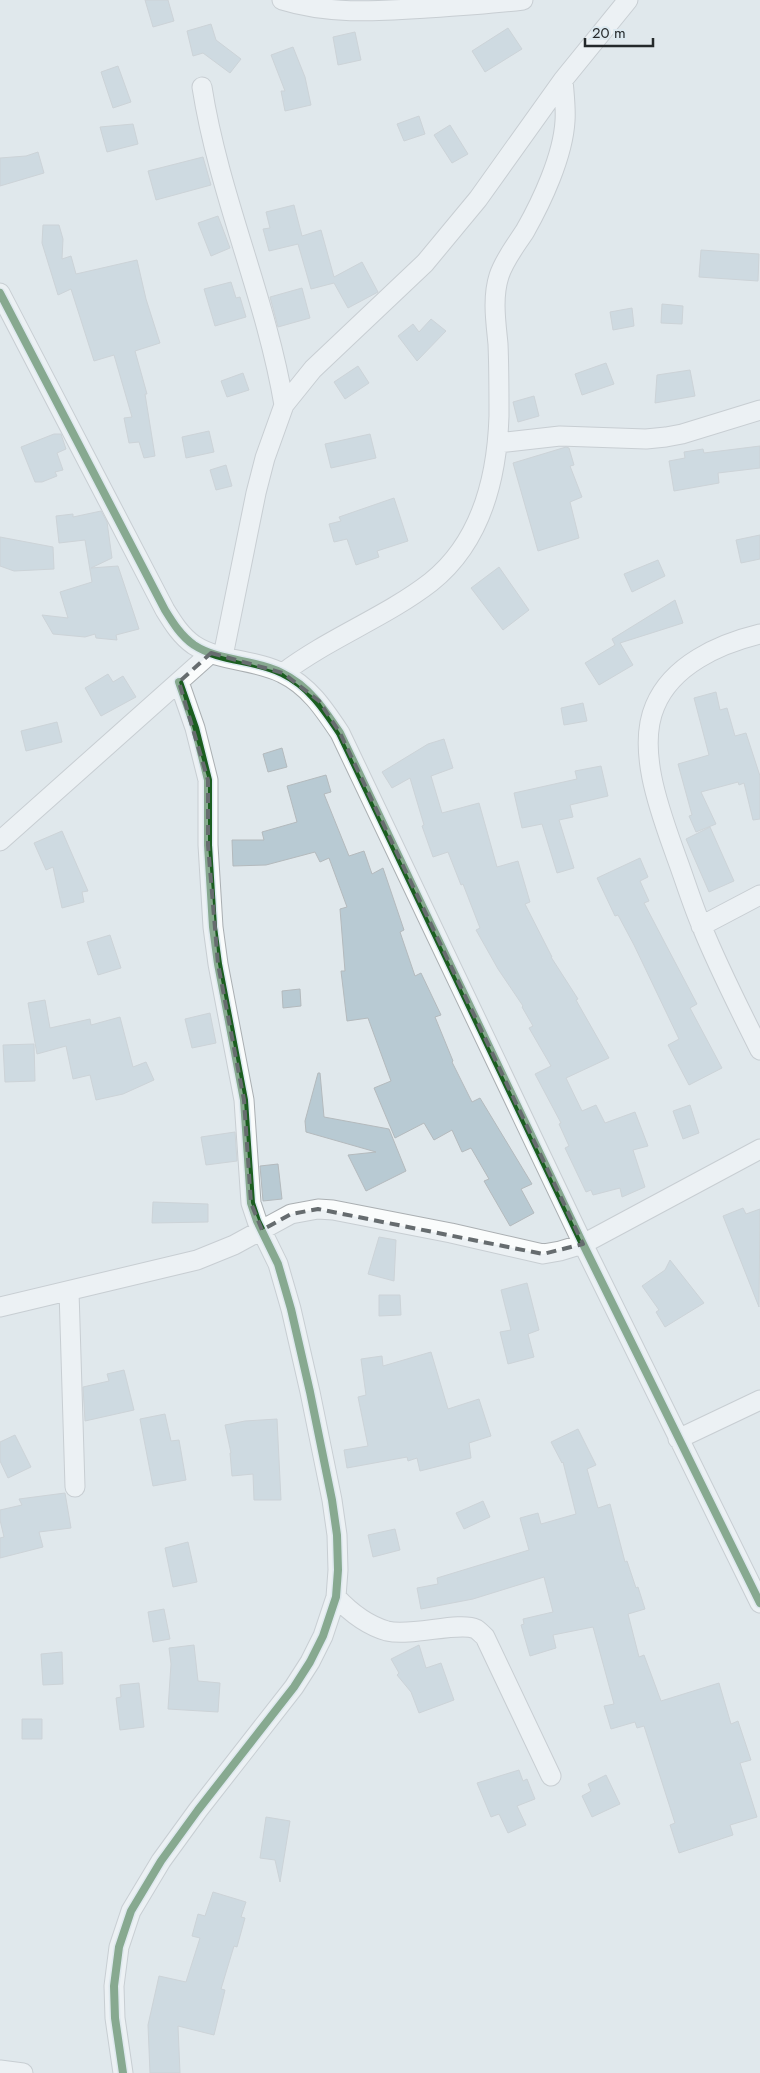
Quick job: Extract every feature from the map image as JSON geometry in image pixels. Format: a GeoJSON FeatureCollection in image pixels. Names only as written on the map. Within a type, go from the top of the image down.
{"type":"FeatureCollection","features":[{"type":"Feature","properties":{"kind":"street"},"geometry":{"type":"LineString","coordinates":[[282,0],[304,7],[356,12],[490,4],[523,0]]}},
{"type":"Feature","properties":{"kind":"street"},"geometry":{"type":"LineString","coordinates":[[0,841],[180,682],[217,655],[265,458],[284,405],[313,369],[425,263],[478,199],[563,80],[628,0]]}},
{"type":"Feature","properties":{"kind":"street"},"geometry":{"type":"LineString","coordinates":[[283,673],[308,654],[431,582],[449,565],[467,542],[477,522],[491,480],[498,443],[500,382],[496,290],[499,276],[508,257],[526,229],[559,157],[565,121],[563,80]]}},
{"type":"Feature","properties":{"kind":"street"},"geometry":{"type":"LineString","coordinates":[[202,87],[211,140],[267,328],[284,405]]}},
{"type":"Feature","properties":{"kind":"street"},"geometry":{"type":"LineString","coordinates":[[0,293],[165,610],[178,630],[194,645],[217,655],[266,666],[283,673],[301,684],[319,701],[340,733],[583,1244],[760,1603]]}},
{"type":"Feature","properties":{"kind":"street"},"geometry":{"type":"LineString","coordinates":[[498,443],[560,436],[646,440],[666,438],[760,410]]}},
{"type":"Feature","properties":{"kind":"street"},"geometry":{"type":"LineString","coordinates":[[760,634],[706,653],[684,668],[665,686],[654,707],[649,734],[652,782],[659,807],[701,926],[760,1050]]}},
{"type":"Feature","properties":{"kind":"street"},"geometry":{"type":"LineString","coordinates":[[123,2073],[115,2018],[114,1986],[119,1948],[131,1912],[161,1861],[198,1810],[294,1687],[310,1662],[323,1636],[336,1597],[338,1570],[337,1535],[312,1401],[278,1264],[251,1203],[244,1100],[214,936],[208,845],[208,780],[195,728],[180,682]]}},
{"type":"Feature","properties":{"kind":"street"},"geometry":{"type":"LineString","coordinates":[[701,926],[760,895]]}},
{"type":"Feature","properties":{"kind":"street"},"geometry":{"type":"LineString","coordinates":[[0,1307],[197,1260],[234,1245],[291,1214],[318,1209],[333,1210],[452,1233],[543,1254],[560,1251],[583,1244],[760,1149]]}},
{"type":"Feature","properties":{"kind":"street"},"geometry":{"type":"LineString","coordinates":[[69,1291],[75,1487]]}},
{"type":"Feature","properties":{"kind":"street"},"geometry":{"type":"LineString","coordinates":[[678,1439],[760,1400]]}},
{"type":"Feature","properties":{"kind":"street"},"geometry":{"type":"LineString","coordinates":[[336,1597],[350,1612],[369,1624],[387,1631],[412,1632],[465,1627],[476,1629],[485,1636],[551,1776]]}},
{"type":"Feature","properties":{"kind":"street"},"geometry":{"type":"LineString","coordinates":[[0,2070],[23,2073]]}},
{"type":"Feature","properties":{"kind":"highlighted area"},"geometry":{"type":"Polygon","coordinates":[[[211,653],[283,673],[319,701],[340,733],[583,1244],[543,1254],[318,1209],[291,1214],[262,1230],[251,1203],[244,1100],[218,964],[208,845],[208,780],[179,682],[211,653]]]}},
{"type":"Feature","properties":{"kind":"building"},"geometry":{"type":"Polygon","coordinates":[[[145,0],[168,0],[174,21],[153,27],[145,0]]]}},
{"type":"Feature","properties":{"kind":"building"},"geometry":{"type":"Polygon","coordinates":[[[211,24],[216,40],[241,59],[230,73],[203,53],[193,56],[187,31],[211,24]]]}},
{"type":"Feature","properties":{"kind":"building"},"geometry":{"type":"Polygon","coordinates":[[[508,28],[522,49],[485,72],[472,51],[508,28]]]}},
{"type":"Feature","properties":{"kind":"building"},"geometry":{"type":"Polygon","coordinates":[[[355,32],[361,60],[338,65],[333,37],[355,32]]]}},
{"type":"Feature","properties":{"kind":"building"},"geometry":{"type":"Polygon","coordinates":[[[293,47],[305,77],[311,105],[285,111],[281,91],[285,91],[271,55],[293,47]]]}},
{"type":"Feature","properties":{"kind":"building"},"geometry":{"type":"Polygon","coordinates":[[[118,66],[131,102],[113,108],[101,72],[118,66]]]}},
{"type":"Feature","properties":{"kind":"building"},"geometry":{"type":"Polygon","coordinates":[[[419,116],[425,134],[404,141],[397,124],[419,116]]]}},
{"type":"Feature","properties":{"kind":"building"},"geometry":{"type":"Polygon","coordinates":[[[133,124],[138,144],[107,152],[100,127],[133,124]]]}},
{"type":"Feature","properties":{"kind":"building"},"geometry":{"type":"Polygon","coordinates":[[[450,125],[468,154],[452,163],[434,135],[450,125]]]}},
{"type":"Feature","properties":{"kind":"building"},"geometry":{"type":"Polygon","coordinates":[[[38,152],[44,173],[0,186],[0,158],[26,156],[38,152]]]}},
{"type":"Feature","properties":{"kind":"building"},"geometry":{"type":"Polygon","coordinates":[[[203,157],[211,185],[156,200],[148,171],[203,157]]]}},
{"type":"Feature","properties":{"kind":"building"},"geometry":{"type":"Polygon","coordinates":[[[294,205],[302,236],[321,230],[334,277],[362,262],[378,292],[348,308],[334,283],[311,289],[298,244],[269,251],[263,229],[270,228],[266,212],[294,205]]]}},
{"type":"Feature","properties":{"kind":"building"},"geometry":{"type":"Polygon","coordinates":[[[218,216],[230,248],[211,256],[198,223],[218,216]]]}},
{"type":"Feature","properties":{"kind":"building"},"geometry":{"type":"Polygon","coordinates":[[[43,225],[59,225],[63,239],[62,259],[71,256],[76,274],[137,260],[146,299],[160,343],[135,351],[147,394],[145,394],[155,456],[144,458],[139,442],[129,443],[124,418],[132,417],[114,355],[94,361],[71,289],[58,295],[42,243],[43,225]]]}},
{"type":"Feature","properties":{"kind":"building"},"geometry":{"type":"Polygon","coordinates":[[[701,250],[759,254],[758,281],[699,277],[701,250]]]}},
{"type":"Feature","properties":{"kind":"building"},"geometry":{"type":"Polygon","coordinates":[[[231,282],[236,298],[240,297],[246,317],[215,326],[204,289],[231,282]]]}},
{"type":"Feature","properties":{"kind":"building"},"geometry":{"type":"Polygon","coordinates":[[[302,288],[310,318],[278,327],[270,297],[302,288]]]}},
{"type":"Feature","properties":{"kind":"building"},"geometry":{"type":"Polygon","coordinates":[[[662,304],[683,306],[682,324],[661,323],[662,304]]]}},
{"type":"Feature","properties":{"kind":"building"},"geometry":{"type":"Polygon","coordinates":[[[632,308],[634,326],[613,330],[610,312],[632,308]]]}},
{"type":"Feature","properties":{"kind":"building"},"geometry":{"type":"Polygon","coordinates":[[[431,319],[446,331],[417,361],[398,336],[413,324],[419,332],[431,319]]]}},
{"type":"Feature","properties":{"kind":"building"},"geometry":{"type":"Polygon","coordinates":[[[606,363],[614,384],[582,395],[575,374],[606,363]]]}},
{"type":"Feature","properties":{"kind":"building"},"geometry":{"type":"Polygon","coordinates":[[[358,366],[369,383],[345,399],[334,382],[358,366]]]}},
{"type":"Feature","properties":{"kind":"building"},"geometry":{"type":"Polygon","coordinates":[[[690,370],[695,396],[655,403],[657,375],[690,370]]]}},
{"type":"Feature","properties":{"kind":"building"},"geometry":{"type":"Polygon","coordinates":[[[243,373],[249,390],[227,397],[221,381],[243,373]]]}},
{"type":"Feature","properties":{"kind":"building"},"geometry":{"type":"Polygon","coordinates":[[[534,396],[539,416],[518,422],[513,402],[534,396]]]}},
{"type":"Feature","properties":{"kind":"building"},"geometry":{"type":"Polygon","coordinates":[[[209,431],[214,452],[186,458],[182,437],[209,431]]]}},
{"type":"Feature","properties":{"kind":"building"},"geometry":{"type":"Polygon","coordinates":[[[54,434],[61,434],[66,449],[57,453],[63,470],[55,472],[57,476],[42,482],[35,482],[21,447],[54,434]]]}},
{"type":"Feature","properties":{"kind":"building"},"geometry":{"type":"Polygon","coordinates":[[[370,434],[376,458],[331,468],[325,444],[370,434]]]}},
{"type":"Feature","properties":{"kind":"building"},"geometry":{"type":"Polygon","coordinates":[[[760,446],[760,468],[718,473],[719,483],[674,491],[669,461],[685,458],[684,452],[703,449],[704,453],[760,446]]]}},
{"type":"Feature","properties":{"kind":"building"},"geometry":{"type":"Polygon","coordinates":[[[566,447],[569,448],[574,465],[570,466],[582,497],[570,502],[579,538],[538,551],[513,463],[566,447]]]}},
{"type":"Feature","properties":{"kind":"building"},"geometry":{"type":"Polygon","coordinates":[[[226,465],[232,486],[216,490],[210,470],[226,465]]]}},
{"type":"Feature","properties":{"kind":"building"},"geometry":{"type":"Polygon","coordinates":[[[394,498],[408,541],[377,551],[379,557],[356,565],[347,539],[334,542],[329,524],[341,521],[339,517],[394,498]]]}},
{"type":"Feature","properties":{"kind":"building"},"geometry":{"type":"Polygon","coordinates":[[[101,511],[107,522],[112,558],[91,568],[118,566],[139,629],[116,635],[117,640],[96,638],[95,634],[85,637],[53,634],[42,615],[68,618],[60,592],[92,582],[85,540],[59,543],[56,516],[73,514],[73,517],[101,511]]]}},
{"type":"Feature","properties":{"kind":"building"},"geometry":{"type":"Polygon","coordinates":[[[760,535],[760,559],[741,563],[736,540],[760,535]]]}},
{"type":"Feature","properties":{"kind":"building"},"geometry":{"type":"Polygon","coordinates":[[[0,537],[53,547],[54,569],[14,571],[0,566],[0,537]]]}},
{"type":"Feature","properties":{"kind":"building"},"geometry":{"type":"Polygon","coordinates":[[[658,560],[665,576],[632,592],[624,574],[658,560]]]}},
{"type":"Feature","properties":{"kind":"building"},"geometry":{"type":"Polygon","coordinates":[[[499,567],[529,610],[503,630],[471,588],[499,567]]]}},
{"type":"Feature","properties":{"kind":"building"},"geometry":{"type":"Polygon","coordinates":[[[675,600],[683,623],[620,643],[633,665],[599,685],[585,663],[615,645],[612,639],[675,600]]]}},
{"type":"Feature","properties":{"kind":"building"},"geometry":{"type":"Polygon","coordinates":[[[108,674],[113,682],[123,676],[136,697],[101,716],[85,688],[108,674]]]}},
{"type":"Feature","properties":{"kind":"building"},"geometry":{"type":"Polygon","coordinates":[[[716,692],[720,710],[727,708],[735,736],[746,733],[760,776],[760,819],[753,820],[744,783],[739,785],[738,782],[701,792],[716,824],[696,832],[689,816],[692,815],[678,764],[709,755],[694,698],[716,692]]]}},
{"type":"Feature","properties":{"kind":"building"},"geometry":{"type":"Polygon","coordinates":[[[583,703],[587,721],[564,725],[561,708],[583,703]]]}},
{"type":"Feature","properties":{"kind":"building"},"geometry":{"type":"Polygon","coordinates":[[[57,722],[62,742],[26,751],[21,731],[57,722]]]}},
{"type":"Feature","properties":{"kind":"building"},"geometry":{"type":"Polygon","coordinates":[[[444,739],[453,768],[431,776],[442,813],[479,803],[497,867],[518,861],[530,902],[525,904],[551,957],[578,999],[576,1000],[609,1058],[566,1078],[582,1111],[596,1105],[605,1123],[635,1112],[648,1146],[633,1150],[645,1187],[622,1197],[620,1188],[593,1195],[591,1190],[586,1192],[565,1148],[569,1146],[559,1124],[561,1123],[535,1074],[551,1066],[529,1028],[533,1026],[523,1006],[498,969],[476,930],[480,928],[448,852],[433,857],[422,826],[424,825],[410,778],[392,788],[382,772],[428,744],[444,739]]]}},
{"type":"Feature","properties":{"kind":"building"},"geometry":{"type":"Polygon","coordinates":[[[282,748],[287,767],[268,772],[263,754],[282,748]]]}},
{"type":"Feature","properties":{"kind":"building"},"geometry":{"type":"Polygon","coordinates":[[[601,766],[608,796],[570,805],[573,817],[559,820],[574,868],[557,873],[542,824],[522,828],[514,793],[577,779],[575,771],[601,766]]]}},
{"type":"Feature","properties":{"kind":"building"},"geometry":{"type":"Polygon","coordinates":[[[326,775],[331,792],[324,794],[349,856],[364,851],[372,874],[383,868],[404,930],[400,932],[415,976],[421,973],[441,1015],[435,1017],[452,1062],[472,1102],[480,1098],[532,1184],[521,1189],[534,1213],[510,1226],[484,1181],[489,1179],[471,1148],[462,1152],[452,1130],[434,1140],[424,1123],[395,1138],[374,1088],[391,1081],[368,1018],[347,1021],[341,971],[345,971],[340,909],[347,907],[329,858],[320,862],[315,852],[266,865],[233,866],[232,840],[264,840],[262,832],[297,822],[287,786],[326,775]]]}},
{"type":"Feature","properties":{"kind":"building"},"geometry":{"type":"Polygon","coordinates":[[[710,827],[734,881],[709,892],[686,839],[710,827]]]}},
{"type":"Feature","properties":{"kind":"building"},"geometry":{"type":"Polygon","coordinates":[[[62,831],[88,891],[82,892],[84,902],[62,908],[53,867],[46,870],[34,843],[62,831]]]}},
{"type":"Feature","properties":{"kind":"building"},"geometry":{"type":"Polygon","coordinates":[[[640,858],[648,877],[640,881],[649,901],[644,903],[697,1004],[690,1008],[722,1068],[689,1085],[668,1045],[679,1039],[634,945],[618,915],[615,916],[597,878],[640,858]]]}},
{"type":"Feature","properties":{"kind":"building"},"geometry":{"type":"Polygon","coordinates":[[[110,935],[121,968],[98,975],[87,942],[110,935]]]}},
{"type":"Feature","properties":{"kind":"building"},"geometry":{"type":"Polygon","coordinates":[[[300,989],[301,1006],[283,1008],[282,991],[300,989]]]}},
{"type":"Feature","properties":{"kind":"building"},"geometry":{"type":"Polygon","coordinates":[[[45,1000],[50,1028],[90,1019],[91,1025],[120,1017],[133,1067],[146,1062],[154,1080],[123,1094],[96,1100],[90,1075],[73,1079],[66,1046],[37,1054],[28,1003],[45,1000]]]}},
{"type":"Feature","properties":{"kind":"building"},"geometry":{"type":"Polygon","coordinates":[[[210,1013],[216,1043],[192,1048],[185,1019],[210,1013]]]}},
{"type":"Feature","properties":{"kind":"building"},"geometry":{"type":"Polygon","coordinates":[[[34,1044],[35,1081],[5,1082],[3,1045],[34,1044]]]}},
{"type":"Feature","properties":{"kind":"building"},"geometry":{"type":"Polygon","coordinates":[[[318,1073],[320,1073],[324,1117],[389,1129],[406,1171],[366,1191],[348,1155],[376,1152],[306,1132],[305,1121],[318,1073]]]}},
{"type":"Feature","properties":{"kind":"building"},"geometry":{"type":"Polygon","coordinates":[[[690,1105],[699,1133],[683,1139],[673,1111],[690,1105]]]}},
{"type":"Feature","properties":{"kind":"building"},"geometry":{"type":"Polygon","coordinates":[[[235,1132],[237,1161],[206,1165],[201,1137],[235,1132]]]}},
{"type":"Feature","properties":{"kind":"building"},"geometry":{"type":"Polygon","coordinates":[[[278,1164],[282,1199],[263,1201],[260,1166],[278,1164]]]}},
{"type":"Feature","properties":{"kind":"building"},"geometry":{"type":"Polygon","coordinates":[[[153,1202],[208,1204],[208,1222],[152,1223],[153,1202]]]}},
{"type":"Feature","properties":{"kind":"building"},"geometry":{"type":"Polygon","coordinates":[[[743,1208],[746,1214],[760,1209],[759,1307],[723,1216],[743,1208]]]}},
{"type":"Feature","properties":{"kind":"building"},"geometry":{"type":"Polygon","coordinates":[[[379,1237],[396,1240],[394,1281],[368,1274],[379,1237]]]}},
{"type":"Feature","properties":{"kind":"building"},"geometry":{"type":"Polygon","coordinates":[[[670,1260],[704,1303],[665,1327],[656,1312],[659,1310],[642,1286],[665,1270],[670,1260]]]}},
{"type":"Feature","properties":{"kind":"building"},"geometry":{"type":"Polygon","coordinates":[[[527,1283],[539,1330],[528,1334],[534,1357],[508,1364],[500,1332],[511,1330],[501,1290],[527,1283]]]}},
{"type":"Feature","properties":{"kind":"building"},"geometry":{"type":"Polygon","coordinates":[[[379,1295],[400,1295],[401,1315],[379,1316],[379,1295]]]}},
{"type":"Feature","properties":{"kind":"building"},"geometry":{"type":"Polygon","coordinates":[[[431,1352],[448,1409],[479,1399],[491,1436],[469,1443],[471,1458],[420,1471],[417,1458],[408,1461],[407,1457],[347,1468],[344,1450],[368,1446],[358,1397],[366,1395],[361,1359],[382,1356],[383,1366],[431,1352]]]}},
{"type":"Feature","properties":{"kind":"building"},"geometry":{"type":"Polygon","coordinates":[[[124,1370],[134,1410],[85,1421],[83,1387],[109,1381],[107,1374],[124,1370]]]}},
{"type":"Feature","properties":{"kind":"building"},"geometry":{"type":"Polygon","coordinates":[[[165,1414],[171,1441],[179,1440],[186,1480],[153,1486],[140,1419],[165,1414]]]}},
{"type":"Feature","properties":{"kind":"building"},"geometry":{"type":"Polygon","coordinates":[[[277,1419],[281,1500],[254,1500],[253,1474],[232,1476],[231,1453],[225,1425],[245,1421],[277,1419]]]}},
{"type":"Feature","properties":{"kind":"building"},"geometry":{"type":"Polygon","coordinates":[[[578,1429],[596,1465],[587,1469],[598,1508],[610,1504],[625,1562],[627,1561],[645,1609],[628,1614],[639,1657],[644,1655],[661,1701],[719,1683],[731,1724],[738,1721],[751,1760],[740,1763],[757,1817],[730,1825],[733,1835],[679,1853],[670,1825],[675,1823],[644,1726],[637,1728],[635,1722],[611,1729],[604,1706],[614,1704],[593,1627],[553,1635],[556,1648],[530,1656],[521,1625],[524,1624],[523,1619],[553,1612],[544,1577],[473,1599],[421,1609],[417,1588],[438,1584],[437,1578],[529,1550],[520,1518],[538,1513],[541,1524],[576,1514],[563,1462],[551,1442],[578,1429]]]}},
{"type":"Feature","properties":{"kind":"building"},"geometry":{"type":"Polygon","coordinates":[[[15,1435],[31,1467],[8,1478],[0,1461],[0,1442],[15,1435]]]}},
{"type":"Feature","properties":{"kind":"building"},"geometry":{"type":"Polygon","coordinates":[[[65,1493],[71,1528],[39,1532],[43,1547],[0,1558],[0,1538],[4,1537],[0,1510],[22,1505],[19,1499],[65,1493]]]}},
{"type":"Feature","properties":{"kind":"building"},"geometry":{"type":"Polygon","coordinates":[[[483,1501],[490,1517],[464,1529],[456,1513],[483,1501]]]}},
{"type":"Feature","properties":{"kind":"building"},"geometry":{"type":"Polygon","coordinates":[[[395,1529],[400,1550],[373,1557],[368,1535],[395,1529]]]}},
{"type":"Feature","properties":{"kind":"building"},"geometry":{"type":"Polygon","coordinates":[[[188,1542],[197,1582],[173,1587],[165,1548],[188,1542]]]}},
{"type":"Feature","properties":{"kind":"building"},"geometry":{"type":"Polygon","coordinates":[[[164,1609],[170,1639],[153,1642],[148,1612],[164,1609]]]}},
{"type":"Feature","properties":{"kind":"building"},"geometry":{"type":"Polygon","coordinates":[[[194,1645],[198,1681],[220,1683],[218,1712],[168,1709],[171,1664],[169,1648],[194,1645]]]}},
{"type":"Feature","properties":{"kind":"building"},"geometry":{"type":"Polygon","coordinates":[[[419,1645],[426,1668],[441,1663],[454,1700],[419,1713],[411,1692],[397,1675],[399,1673],[391,1659],[419,1645]]]}},
{"type":"Feature","properties":{"kind":"building"},"geometry":{"type":"Polygon","coordinates":[[[62,1652],[63,1684],[43,1685],[41,1654],[62,1652]]]}},
{"type":"Feature","properties":{"kind":"building"},"geometry":{"type":"Polygon","coordinates":[[[139,1683],[144,1727],[120,1730],[116,1698],[121,1697],[120,1685],[139,1683]]]}},
{"type":"Feature","properties":{"kind":"building"},"geometry":{"type":"Polygon","coordinates":[[[22,1719],[42,1719],[42,1739],[22,1739],[22,1719]]]}},
{"type":"Feature","properties":{"kind":"building"},"geometry":{"type":"Polygon","coordinates":[[[519,1770],[523,1781],[527,1779],[535,1799],[517,1806],[526,1825],[508,1833],[499,1814],[491,1817],[477,1783],[519,1770]]]}},
{"type":"Feature","properties":{"kind":"building"},"geometry":{"type":"Polygon","coordinates":[[[606,1775],[620,1804],[592,1817],[582,1796],[591,1791],[588,1784],[606,1775]]]}},
{"type":"Feature","properties":{"kind":"building"},"geometry":{"type":"Polygon","coordinates":[[[266,1817],[290,1821],[280,1882],[275,1860],[260,1858],[266,1817]]]}},
{"type":"Feature","properties":{"kind":"building"},"geometry":{"type":"Polygon","coordinates":[[[213,1892],[246,1902],[241,1917],[245,1918],[237,1947],[234,1946],[221,1989],[225,1990],[214,2035],[178,2026],[180,2073],[150,2073],[148,2025],[159,1976],[186,1982],[200,1938],[192,1936],[198,1914],[205,1916],[213,1892]]]}},
{"type":"Feature","properties":{"kind":"cycle path"},"geometry":{"type":"LineString","coordinates":[[0,293],[165,610],[178,629],[185,638],[204,651],[272,668],[292,678],[315,699],[340,733],[583,1244],[760,1603]]}},
{"type":"Feature","properties":{"kind":"cycle path"},"geometry":{"type":"LineString","coordinates":[[123,2073],[115,2018],[114,1986],[119,1947],[131,1911],[161,1861],[198,1810],[294,1687],[310,1662],[323,1636],[336,1597],[338,1570],[337,1535],[332,1500],[291,1309],[278,1264],[257,1221],[251,1203],[244,1100],[218,964],[213,927],[208,845],[208,780],[195,728],[179,682]]}}]}
